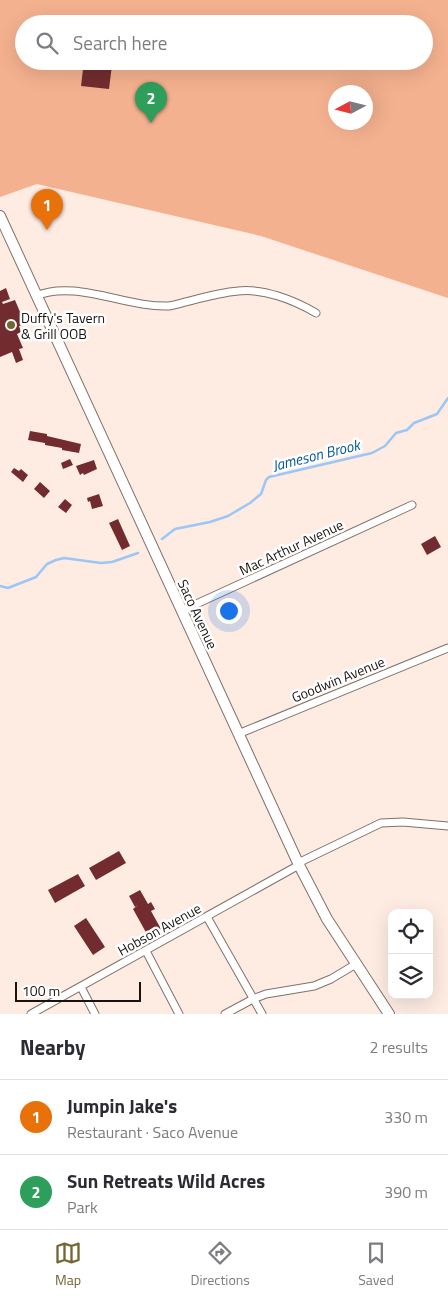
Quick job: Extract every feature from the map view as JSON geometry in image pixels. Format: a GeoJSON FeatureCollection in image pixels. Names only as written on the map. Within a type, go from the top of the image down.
{"type":"FeatureCollection","features":[{"type":"Feature","properties":{"kind":"main road","name":"Saco Avenue"},"geometry":{"type":"LineString","coordinates":[[1,219],[298,864],[327,919],[389,1014]]}},
{"type":"Feature","properties":{"kind":"street"},"geometry":{"type":"LineString","coordinates":[[36,296],[57,290],[158,306],[178,304],[238,291],[252,291],[288,300],[316,313]]}},
{"type":"Feature","properties":{"kind":"street","name":"Mac Arthur Avenue"},"geometry":{"type":"LineString","coordinates":[[181,611],[412,505]]}},
{"type":"Feature","properties":{"kind":"street","name":"Goodwin Avenue"},"geometry":{"type":"LineString","coordinates":[[238,734],[448,648]]}},
{"type":"Feature","properties":{"kind":"street","name":"Hobson Avenue"},"geometry":{"type":"LineString","coordinates":[[31,1014],[207,917],[298,864],[381,823],[403,822],[448,826]]}},
{"type":"Feature","properties":{"kind":"street"},"geometry":{"type":"LineString","coordinates":[[207,917],[262,1014]]}},
{"type":"Feature","properties":{"kind":"street"},"geometry":{"type":"LineString","coordinates":[[146,951],[179,1014]]}},
{"type":"Feature","properties":{"kind":"street"},"geometry":{"type":"LineString","coordinates":[[225,1014],[266,994],[314,986],[331,979],[356,964]]}},
{"type":"Feature","properties":{"kind":"street"},"geometry":{"type":"LineString","coordinates":[[81,987],[95,1014]]}},
{"type":"Feature","properties":{"kind":"shaded area"},"geometry":{"type":"Polygon","coordinates":[[[0,0],[448,0],[448,298],[261,236],[37,184],[0,197],[0,0]]]}},
{"type":"Feature","properties":{"kind":"building"},"geometry":{"type":"Polygon","coordinates":[[[83,70],[111,70],[109,89],[81,86],[83,70]]]}},
{"type":"Feature","properties":{"kind":"building","name":"Duffy's Tavern & Grill OOB"},"geometry":{"type":"Polygon","coordinates":[[[6,288],[10,299],[2,302],[3,304],[15,300],[25,324],[19,326],[21,332],[17,334],[23,348],[19,349],[23,360],[16,363],[12,352],[0,357],[0,291],[6,288]]]}},
{"type":"Feature","properties":{"kind":"building"},"geometry":{"type":"Polygon","coordinates":[[[30,431],[81,444],[79,453],[28,440],[30,431]]]}},
{"type":"Feature","properties":{"kind":"building"},"geometry":{"type":"Polygon","coordinates":[[[70,459],[73,465],[63,469],[61,463],[70,459]]]}},
{"type":"Feature","properties":{"kind":"building"},"geometry":{"type":"Polygon","coordinates":[[[94,460],[97,469],[80,475],[76,466],[94,460]]]}},
{"type":"Feature","properties":{"kind":"building"},"geometry":{"type":"Polygon","coordinates":[[[14,468],[19,471],[21,469],[28,475],[23,482],[11,472],[14,468]]]}},
{"type":"Feature","properties":{"kind":"building"},"geometry":{"type":"Polygon","coordinates":[[[40,482],[50,491],[44,498],[34,489],[40,482]]]}},
{"type":"Feature","properties":{"kind":"building"},"geometry":{"type":"Polygon","coordinates":[[[99,494],[103,506],[92,509],[87,498],[99,494]]]}},
{"type":"Feature","properties":{"kind":"building"},"geometry":{"type":"Polygon","coordinates":[[[65,499],[72,505],[66,513],[58,507],[65,499]]]}},
{"type":"Feature","properties":{"kind":"building"},"geometry":{"type":"Polygon","coordinates":[[[118,519],[130,546],[122,550],[109,523],[118,519]]]}},
{"type":"Feature","properties":{"kind":"building"},"geometry":{"type":"Polygon","coordinates":[[[435,536],[441,547],[427,555],[421,544],[435,536]]]}},
{"type":"Feature","properties":{"kind":"building"},"geometry":{"type":"Polygon","coordinates":[[[119,851],[126,863],[96,880],[89,868],[119,851]]]}},
{"type":"Feature","properties":{"kind":"building"},"geometry":{"type":"Polygon","coordinates":[[[78,874],[85,886],[55,903],[48,890],[78,874]]]}},
{"type":"Feature","properties":{"kind":"building"},"geometry":{"type":"Polygon","coordinates":[[[140,890],[148,904],[151,902],[155,909],[151,911],[161,929],[148,936],[133,909],[138,905],[135,907],[129,896],[140,890]]]}},
{"type":"Feature","properties":{"kind":"building"},"geometry":{"type":"Polygon","coordinates":[[[86,918],[105,947],[93,955],[74,926],[86,918]]]}},
{"type":"Feature","properties":{"kind":"waterway","name":"Jameson Brook"},"geometry":{"type":"LineString","coordinates":[[162,539],[175,529],[210,522],[228,516],[261,494],[269,477],[372,453],[385,446],[396,433],[407,430],[414,423],[437,414],[448,398]]}},
{"type":"Feature","properties":{"kind":"waterway","name":"Jameson Brook"},"geometry":{"type":"LineString","coordinates":[[0,586],[8,588],[36,577],[47,564],[64,558],[101,563],[112,562],[138,553]]}},
{"type":"Feature","properties":{"kind":"place","name":"Sun Retreats Wild Acres"},"geometry":{"type":"Point","coordinates":[151,123]}},
{"type":"Feature","properties":{"kind":"place","name":"Jumpin Jake's"},"geometry":{"type":"Point","coordinates":[47,230]}},
{"type":"Feature","properties":{"kind":"place","name":"Duffy's Tavern & Grill OOB"},"geometry":{"type":"Point","coordinates":[11,325]}}]}
